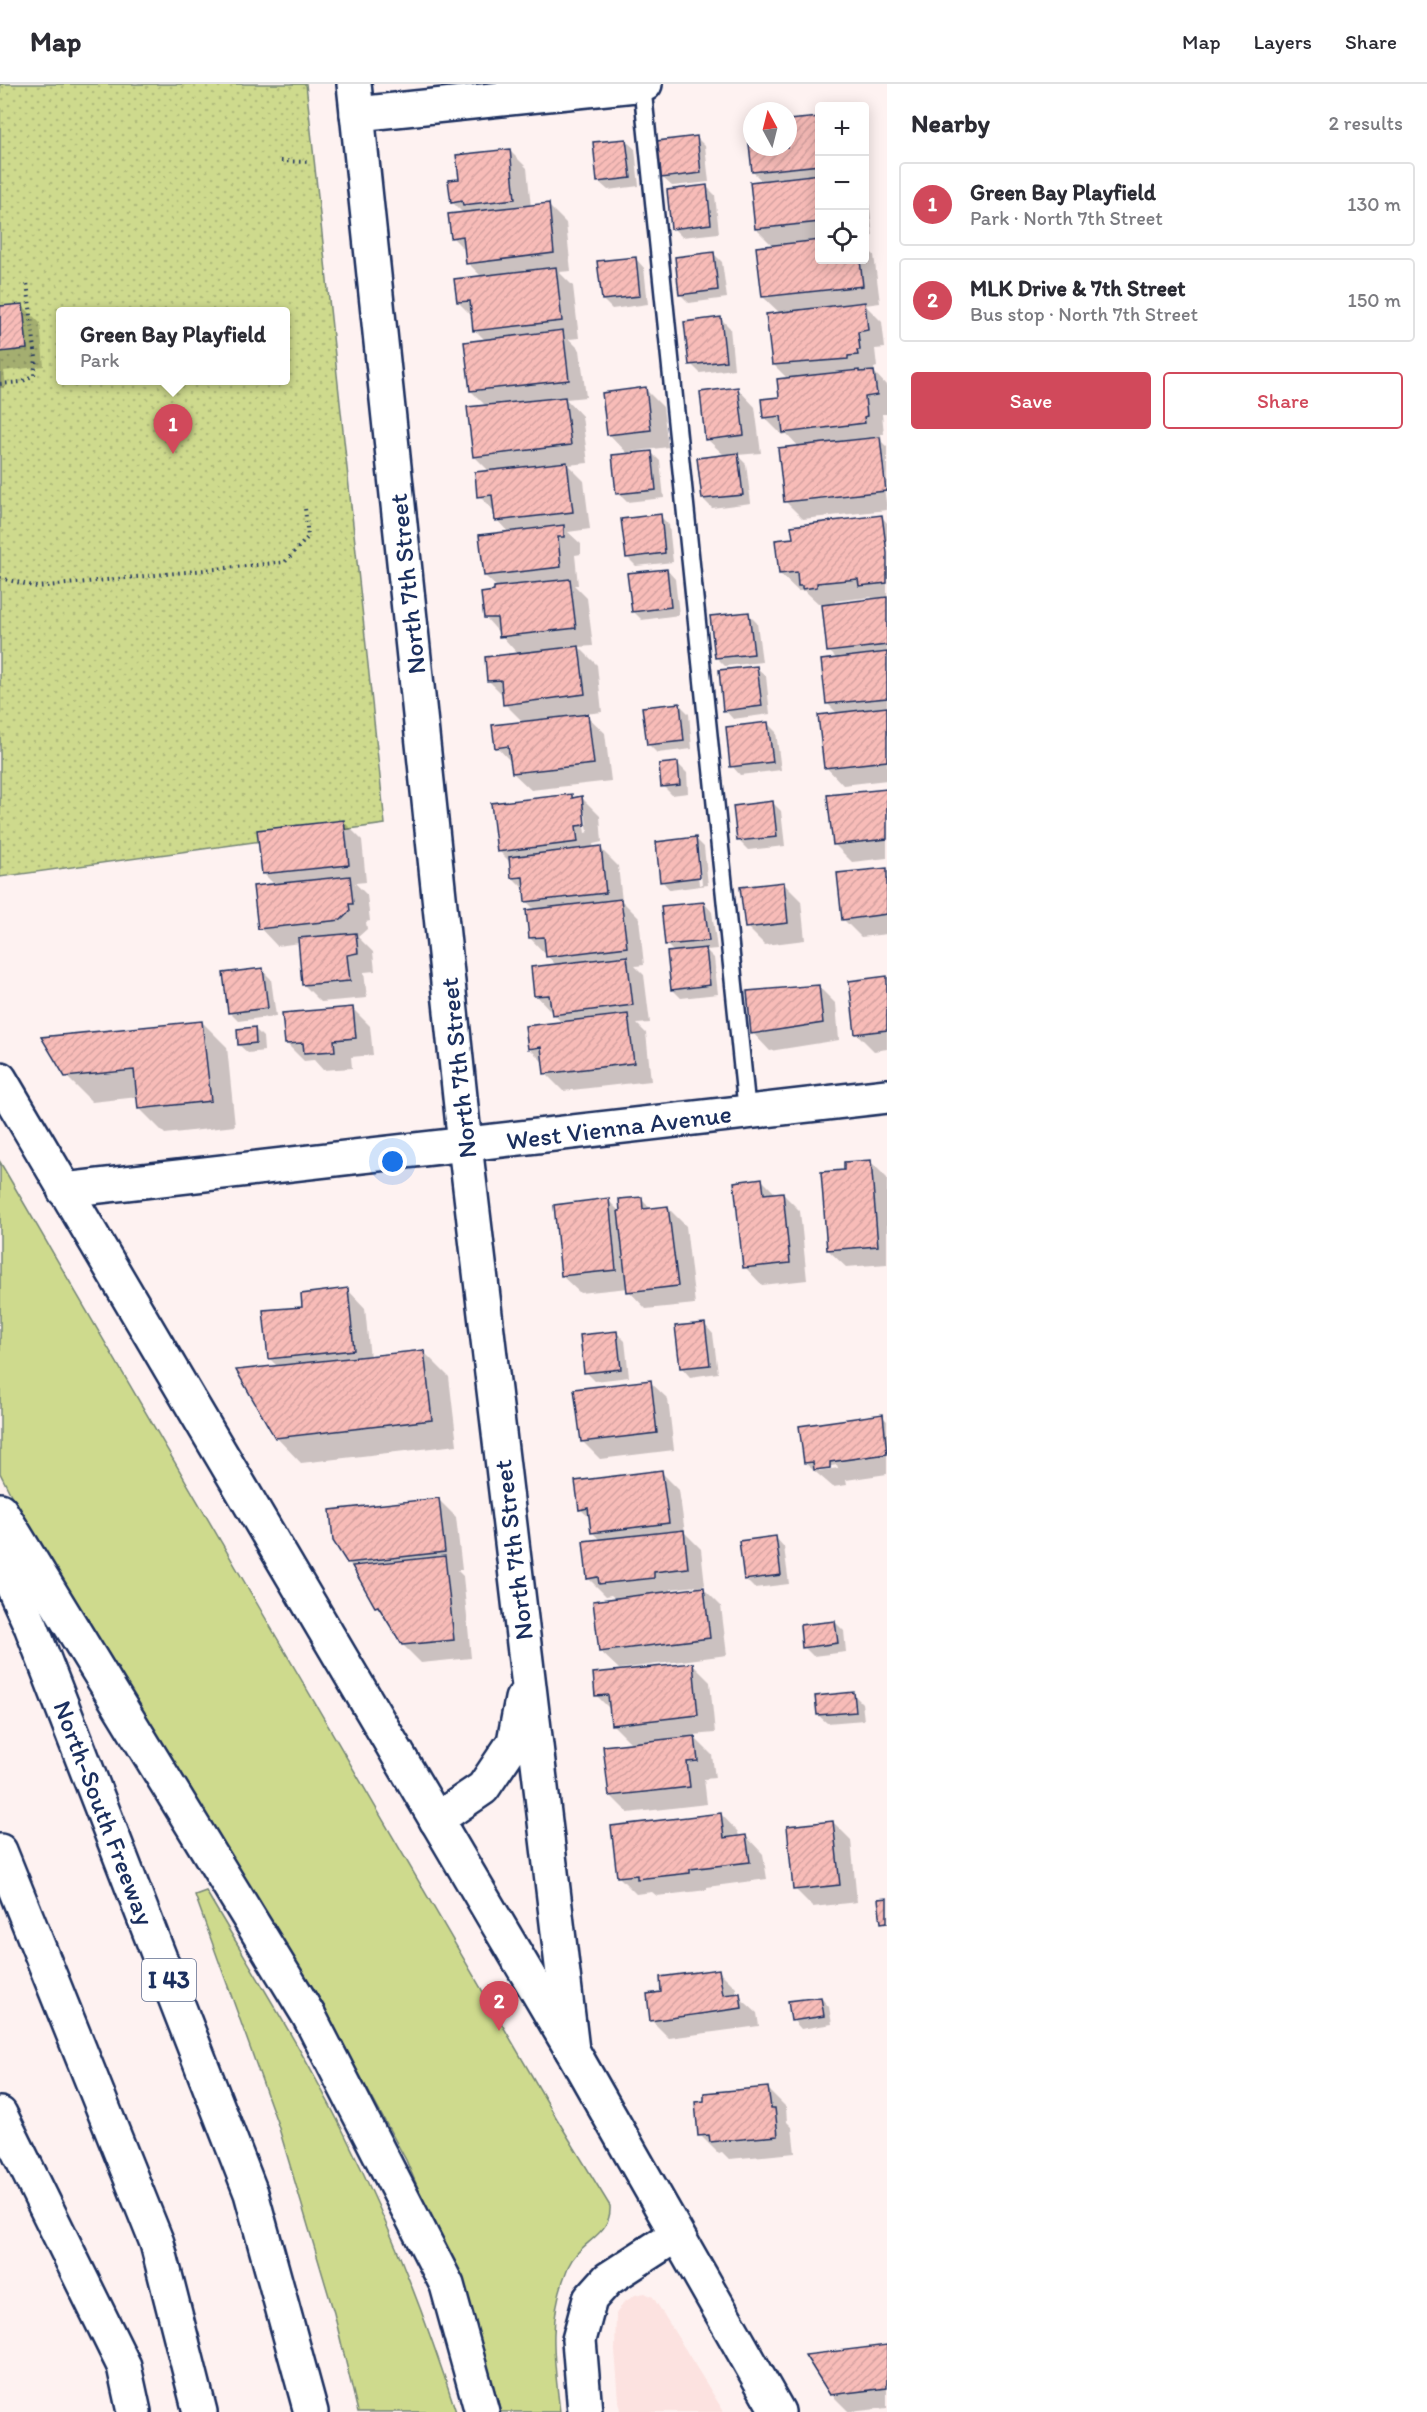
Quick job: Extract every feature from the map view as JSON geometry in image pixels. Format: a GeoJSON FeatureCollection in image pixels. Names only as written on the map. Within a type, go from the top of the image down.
{"type":"FeatureCollection","features":[{"type":"Feature","properties":{"kind":"main road"},"geometry":{"type":"LineString","coordinates":[[356,99],[643,84]]}},
{"type":"Feature","properties":{"kind":"main road","name":"North 7th Street"},"geometry":{"type":"LineString","coordinates":[[356,99],[465,1145],[572,2050]]}},
{"type":"Feature","properties":{"kind":"main road"},"geometry":{"type":"LineString","coordinates":[[0,1079],[572,2050],[778,2412]]}},
{"type":"Feature","properties":{"kind":"main road","name":"West Vienna Avenue"},"geometry":{"type":"LineString","coordinates":[[64,1190],[887,1096]]}},
{"type":"Feature","properties":{"kind":"main road"},"geometry":{"type":"LineString","coordinates":[[0,1510],[309,2016],[447,2285],[482,2412]]}},
{"type":"Feature","properties":{"kind":"main road","name":"North-South Freeway"},"geometry":{"type":"LineString","coordinates":[[0,1558],[31,1626],[251,2193],[311,2412]]}},
{"type":"Feature","properties":{"kind":"main road"},"geometry":{"type":"LineString","coordinates":[[436,1820],[483,1788],[514,1742],[527,1668]]}},
{"type":"Feature","properties":{"kind":"main road"},"geometry":{"type":"LineString","coordinates":[[0,1851],[157,2243],[200,2412]]}},
{"type":"Feature","properties":{"kind":"main road"},"geometry":{"type":"LineString","coordinates":[[0,2114],[124,2366],[134,2412]]}},
{"type":"Feature","properties":{"kind":"main road"},"geometry":{"type":"LineString","coordinates":[[585,2412],[579,2340],[590,2299],[608,2279],[676,2235]]}},
{"type":"Feature","properties":{"kind":"lane"},"geometry":{"type":"LineString","coordinates":[[643,84],[747,1112]]}},
{"type":"Feature","properties":{"kind":"path"},"geometry":{"type":"LineString","coordinates":[[281,161],[309,162]]}},
{"type":"Feature","properties":{"kind":"path"},"geometry":{"type":"LineString","coordinates":[[0,384],[21,382],[34,375],[36,358],[27,282]]}},
{"type":"Feature","properties":{"kind":"path"},"geometry":{"type":"LineString","coordinates":[[0,578],[37,587],[285,562],[308,537],[305,508]]}},
{"type":"Feature","properties":{"kind":"shaded area"},"geometry":{"type":"Polygon","coordinates":[[[645,2293],[653,2297],[724,2412],[620,2412],[615,2351],[616,2314],[623,2303],[635,2295],[645,2293]]]}},
{"type":"Feature","properties":{"kind":"green space"},"geometry":{"type":"Polygon","coordinates":[[[0,84],[306,84],[385,824],[0,877],[0,84]]]}},
{"type":"Feature","properties":{"kind":"green space"},"geometry":{"type":"Polygon","coordinates":[[[0,1162],[557,2119],[610,2206],[606,2225],[573,2258],[561,2286],[554,2339],[560,2412],[501,2412],[486,2360],[456,2277],[406,2160],[345,2048],[13,1499],[0,1473],[0,1162]]]}},
{"type":"Feature","properties":{"kind":"green space"},"geometry":{"type":"Polygon","coordinates":[[[206,1891],[310,2068],[359,2163],[405,2268],[456,2412],[358,2412],[334,2313],[278,2125],[195,1895],[206,1891]]]}},
{"type":"Feature","properties":{"kind":"building"},"geometry":{"type":"Polygon","coordinates":[[[815,117],[815,166],[752,172],[750,156],[797,156],[797,119],[815,117]]]}},
{"type":"Feature","properties":{"kind":"building"},"geometry":{"type":"Polygon","coordinates":[[[697,136],[701,173],[661,178],[657,141],[697,136]]]}},
{"type":"Feature","properties":{"kind":"building"},"geometry":{"type":"Polygon","coordinates":[[[626,139],[631,178],[597,182],[593,142],[626,139]]]}},
{"type":"Feature","properties":{"kind":"building"},"geometry":{"type":"Polygon","coordinates":[[[510,149],[515,199],[463,205],[462,201],[451,203],[448,180],[459,179],[456,155],[510,149]]]}},
{"type":"Feature","properties":{"kind":"building"},"geometry":{"type":"Polygon","coordinates":[[[815,175],[815,223],[755,229],[750,182],[815,175]]]}},
{"type":"Feature","properties":{"kind":"building"},"geometry":{"type":"Polygon","coordinates":[[[707,185],[711,224],[671,229],[667,190],[707,185]]]}},
{"type":"Feature","properties":{"kind":"building"},"geometry":{"type":"Polygon","coordinates":[[[549,203],[554,253],[466,264],[463,236],[451,238],[448,214],[549,203]]]}},
{"type":"Feature","properties":{"kind":"building"},"geometry":{"type":"Polygon","coordinates":[[[815,241],[815,264],[860,264],[863,286],[762,297],[756,247],[815,241]]]}},
{"type":"Feature","properties":{"kind":"building"},"geometry":{"type":"Polygon","coordinates":[[[714,252],[718,290],[679,295],[675,257],[714,252]]]}},
{"type":"Feature","properties":{"kind":"building"},"geometry":{"type":"Polygon","coordinates":[[[636,257],[640,296],[602,300],[597,261],[636,257]]]}},
{"type":"Feature","properties":{"kind":"building"},"geometry":{"type":"Polygon","coordinates":[[[556,267],[562,321],[473,331],[470,301],[457,302],[454,279],[556,267]]]}},
{"type":"Feature","properties":{"kind":"building"},"geometry":{"type":"Polygon","coordinates":[[[865,302],[868,330],[858,332],[860,350],[857,350],[858,355],[848,356],[848,359],[772,365],[766,314],[865,302]]]}},
{"type":"Feature","properties":{"kind":"building"},"geometry":{"type":"Polygon","coordinates":[[[23,304],[27,349],[0,352],[0,306],[23,304]]]}},
{"type":"Feature","properties":{"kind":"building"},"geometry":{"type":"Polygon","coordinates":[[[721,317],[726,361],[689,365],[684,322],[721,317]]]}},
{"type":"Feature","properties":{"kind":"building"},"geometry":{"type":"Polygon","coordinates":[[[563,330],[569,380],[470,391],[464,342],[563,330]]]}},
{"type":"Feature","properties":{"kind":"building"},"geometry":{"type":"Polygon","coordinates":[[[859,370],[859,372],[874,371],[877,395],[865,397],[867,416],[864,417],[865,423],[783,433],[781,416],[763,418],[761,399],[779,397],[777,379],[859,370]]]}},
{"type":"Feature","properties":{"kind":"building"},"geometry":{"type":"Polygon","coordinates":[[[646,387],[651,430],[607,435],[602,393],[646,387]]]}},
{"type":"Feature","properties":{"kind":"building"},"geometry":{"type":"Polygon","coordinates":[[[738,387],[744,435],[705,440],[700,392],[738,387]]]}},
{"type":"Feature","properties":{"kind":"building"},"geometry":{"type":"Polygon","coordinates":[[[565,397],[571,445],[473,457],[467,407],[565,397]]]}},
{"type":"Feature","properties":{"kind":"building"},"geometry":{"type":"Polygon","coordinates":[[[880,437],[886,491],[784,502],[778,448],[880,437]]]}},
{"type":"Feature","properties":{"kind":"building"},"geometry":{"type":"Polygon","coordinates":[[[652,451],[656,490],[616,494],[612,455],[652,451]]]}},
{"type":"Feature","properties":{"kind":"building"},"geometry":{"type":"Polygon","coordinates":[[[738,453],[743,495],[702,499],[697,458],[738,453]]]}},
{"type":"Feature","properties":{"kind":"building"},"geometry":{"type":"Polygon","coordinates":[[[567,462],[573,512],[495,521],[492,495],[477,497],[475,472],[567,462]]]}},
{"type":"Feature","properties":{"kind":"building"},"geometry":{"type":"Polygon","coordinates":[[[661,514],[665,553],[626,558],[621,519],[661,514]]]}},
{"type":"Feature","properties":{"kind":"building"},"geometry":{"type":"Polygon","coordinates":[[[882,515],[887,553],[887,583],[859,586],[858,579],[817,583],[817,587],[802,589],[802,586],[798,586],[797,572],[779,574],[775,540],[793,538],[791,526],[882,515]]]}},
{"type":"Feature","properties":{"kind":"building"},"geometry":{"type":"Polygon","coordinates":[[[564,525],[564,537],[558,537],[561,567],[484,576],[479,535],[564,525]]]}},
{"type":"Feature","properties":{"kind":"building"},"geometry":{"type":"Polygon","coordinates":[[[667,569],[671,607],[632,612],[627,573],[667,569]]]}},
{"type":"Feature","properties":{"kind":"building"},"geometry":{"type":"Polygon","coordinates":[[[570,579],[576,628],[499,637],[497,618],[484,618],[481,593],[494,591],[494,587],[570,579]]]}},
{"type":"Feature","properties":{"kind":"building"},"geometry":{"type":"Polygon","coordinates":[[[887,597],[887,645],[827,652],[822,605],[887,597]]]}},
{"type":"Feature","properties":{"kind":"building"},"geometry":{"type":"Polygon","coordinates":[[[749,612],[754,654],[715,658],[710,616],[749,612]]]}},
{"type":"Feature","properties":{"kind":"building"},"geometry":{"type":"Polygon","coordinates":[[[579,646],[585,694],[503,705],[501,680],[487,681],[485,657],[579,646]]]}},
{"type":"Feature","properties":{"kind":"building"},"geometry":{"type":"Polygon","coordinates":[[[887,652],[887,698],[826,704],[821,660],[887,652]]]}},
{"type":"Feature","properties":{"kind":"building"},"geometry":{"type":"Polygon","coordinates":[[[757,666],[762,706],[723,711],[719,670],[757,666]]]}},
{"type":"Feature","properties":{"kind":"building"},"geometry":{"type":"Polygon","coordinates":[[[680,703],[684,741],[647,745],[642,707],[680,703]]]}},
{"type":"Feature","properties":{"kind":"building"},"geometry":{"type":"Polygon","coordinates":[[[887,707],[887,761],[824,768],[818,715],[887,707]]]}},
{"type":"Feature","properties":{"kind":"building"},"geometry":{"type":"Polygon","coordinates":[[[588,714],[594,764],[512,773],[508,746],[495,748],[492,725],[588,714]]]}},
{"type":"Feature","properties":{"kind":"building"},"geometry":{"type":"Polygon","coordinates":[[[768,722],[773,762],[730,767],[726,727],[768,722]]]}},
{"type":"Feature","properties":{"kind":"building"},"geometry":{"type":"Polygon","coordinates":[[[678,762],[680,785],[661,787],[659,764],[678,762]]]}},
{"type":"Feature","properties":{"kind":"building"},"geometry":{"type":"Polygon","coordinates":[[[887,789],[887,839],[833,845],[827,795],[887,789]]]}},
{"type":"Feature","properties":{"kind":"building"},"geometry":{"type":"Polygon","coordinates":[[[572,794],[572,798],[582,796],[585,825],[576,826],[578,842],[497,852],[491,803],[572,794]]]}},
{"type":"Feature","properties":{"kind":"building"},"geometry":{"type":"Polygon","coordinates":[[[773,801],[777,837],[737,841],[733,806],[773,801]]]}},
{"type":"Feature","properties":{"kind":"building"},"geometry":{"type":"Polygon","coordinates":[[[344,820],[349,865],[262,874],[257,830],[344,820]]]}},
{"type":"Feature","properties":{"kind":"building"},"geometry":{"type":"Polygon","coordinates":[[[696,837],[700,877],[660,882],[656,842],[696,837]]]}},
{"type":"Feature","properties":{"kind":"building"},"geometry":{"type":"Polygon","coordinates":[[[601,846],[606,893],[525,902],[523,877],[511,878],[509,857],[601,846]]]}},
{"type":"Feature","properties":{"kind":"building"},"geometry":{"type":"Polygon","coordinates":[[[887,868],[887,914],[842,920],[837,873],[887,868]]]}},
{"type":"Feature","properties":{"kind":"building"},"geometry":{"type":"Polygon","coordinates":[[[350,876],[353,904],[349,904],[350,911],[341,920],[258,929],[253,886],[350,876]]]}},
{"type":"Feature","properties":{"kind":"building"},"geometry":{"type":"Polygon","coordinates":[[[784,882],[788,923],[745,928],[740,887],[784,882]]]}},
{"type":"Feature","properties":{"kind":"building"},"geometry":{"type":"Polygon","coordinates":[[[621,899],[627,947],[546,957],[544,937],[529,938],[526,910],[621,899]]]}},
{"type":"Feature","properties":{"kind":"building"},"geometry":{"type":"Polygon","coordinates":[[[704,902],[709,941],[665,945],[661,906],[704,902]]]}},
{"type":"Feature","properties":{"kind":"building"},"geometry":{"type":"Polygon","coordinates":[[[356,933],[358,953],[347,955],[350,981],[302,985],[298,938],[356,933]]]}},
{"type":"Feature","properties":{"kind":"building"},"geometry":{"type":"Polygon","coordinates":[[[706,948],[710,985],[671,990],[667,952],[706,948]]]}},
{"type":"Feature","properties":{"kind":"building"},"geometry":{"type":"Polygon","coordinates":[[[627,956],[633,1005],[552,1015],[549,995],[534,996],[531,967],[627,956]]]}},
{"type":"Feature","properties":{"kind":"building"},"geometry":{"type":"Polygon","coordinates":[[[263,968],[268,1008],[228,1013],[223,973],[263,968]]]}},
{"type":"Feature","properties":{"kind":"building"},"geometry":{"type":"Polygon","coordinates":[[[887,976],[887,1030],[855,1034],[849,981],[887,976]]]}},
{"type":"Feature","properties":{"kind":"building"},"geometry":{"type":"Polygon","coordinates":[[[819,985],[823,1023],[751,1034],[747,991],[819,985]]]}},
{"type":"Feature","properties":{"kind":"building"},"geometry":{"type":"Polygon","coordinates":[[[353,1007],[356,1038],[334,1040],[335,1051],[304,1053],[303,1043],[285,1044],[282,1013],[353,1007]]]}},
{"type":"Feature","properties":{"kind":"building"},"geometry":{"type":"Polygon","coordinates":[[[628,1014],[634,1063],[544,1074],[541,1047],[528,1049],[525,1026],[628,1014]]]}},
{"type":"Feature","properties":{"kind":"building"},"geometry":{"type":"Polygon","coordinates":[[[202,1021],[211,1101],[138,1109],[134,1070],[65,1077],[41,1037],[202,1021]]]}},
{"type":"Feature","properties":{"kind":"building"},"geometry":{"type":"Polygon","coordinates":[[[255,1027],[256,1043],[238,1045],[237,1029],[255,1027]]]}},
{"type":"Feature","properties":{"kind":"building"},"geometry":{"type":"Polygon","coordinates":[[[871,1160],[878,1246],[827,1250],[821,1172],[844,1170],[844,1162],[871,1160]]]}},
{"type":"Feature","properties":{"kind":"building"},"geometry":{"type":"Polygon","coordinates":[[[762,1178],[764,1194],[783,1192],[790,1263],[743,1268],[734,1182],[762,1178]]]}},
{"type":"Feature","properties":{"kind":"building"},"geometry":{"type":"Polygon","coordinates":[[[642,1197],[643,1209],[668,1206],[678,1286],[627,1292],[618,1211],[620,1211],[619,1199],[642,1197]]]}},
{"type":"Feature","properties":{"kind":"building"},"geometry":{"type":"Polygon","coordinates":[[[609,1198],[616,1270],[561,1276],[554,1205],[609,1198]]]}},
{"type":"Feature","properties":{"kind":"building"},"geometry":{"type":"Polygon","coordinates":[[[348,1288],[354,1350],[268,1359],[263,1310],[302,1307],[301,1294],[348,1288]]]}},
{"type":"Feature","properties":{"kind":"building"},"geometry":{"type":"Polygon","coordinates":[[[705,1323],[710,1365],[680,1368],[675,1326],[705,1323]]]}},
{"type":"Feature","properties":{"kind":"building"},"geometry":{"type":"Polygon","coordinates":[[[617,1331],[621,1369],[584,1373],[580,1335],[617,1331]]]}},
{"type":"Feature","properties":{"kind":"building"},"geometry":{"type":"Polygon","coordinates":[[[424,1350],[432,1420],[275,1438],[236,1370],[424,1350]]]}},
{"type":"Feature","properties":{"kind":"building"},"geometry":{"type":"Polygon","coordinates":[[[651,1380],[657,1433],[581,1442],[574,1389],[651,1380]]]}},
{"type":"Feature","properties":{"kind":"building"},"geometry":{"type":"Polygon","coordinates":[[[883,1414],[887,1454],[830,1462],[830,1468],[814,1470],[813,1462],[804,1463],[799,1426],[883,1414]]]}},
{"type":"Feature","properties":{"kind":"building"},"geometry":{"type":"Polygon","coordinates":[[[662,1470],[669,1523],[591,1533],[588,1508],[579,1510],[575,1481],[662,1470]]]}},
{"type":"Feature","properties":{"kind":"building"},"geometry":{"type":"Polygon","coordinates":[[[439,1498],[445,1552],[347,1563],[333,1541],[330,1510],[439,1498]]]}},
{"type":"Feature","properties":{"kind":"building"},"geometry":{"type":"Polygon","coordinates":[[[684,1530],[688,1568],[654,1572],[654,1578],[599,1584],[598,1577],[587,1579],[583,1541],[684,1530]]]}},
{"type":"Feature","properties":{"kind":"building"},"geometry":{"type":"Polygon","coordinates":[[[776,1536],[781,1575],[744,1580],[739,1541],[776,1536]]]}},
{"type":"Feature","properties":{"kind":"building"},"geometry":{"type":"Polygon","coordinates":[[[445,1556],[454,1640],[402,1645],[378,1606],[375,1607],[352,1566],[445,1556]]]}},
{"type":"Feature","properties":{"kind":"building"},"geometry":{"type":"Polygon","coordinates":[[[704,1587],[710,1638],[599,1652],[593,1601],[704,1587]]]}},
{"type":"Feature","properties":{"kind":"building"},"geometry":{"type":"Polygon","coordinates":[[[835,1621],[838,1643],[802,1648],[800,1625],[835,1621]]]}},
{"type":"Feature","properties":{"kind":"building"},"geometry":{"type":"Polygon","coordinates":[[[693,1663],[698,1715],[611,1725],[608,1695],[595,1696],[593,1673],[693,1663]]]}},
{"type":"Feature","properties":{"kind":"building"},"geometry":{"type":"Polygon","coordinates":[[[854,1692],[856,1712],[817,1715],[815,1696],[854,1692]]]}},
{"type":"Feature","properties":{"kind":"building"},"geometry":{"type":"Polygon","coordinates":[[[695,1736],[698,1761],[687,1762],[690,1787],[609,1796],[603,1746],[695,1736]]]}},
{"type":"Feature","properties":{"kind":"building"},"geometry":{"type":"Polygon","coordinates":[[[721,1813],[724,1838],[746,1835],[750,1862],[690,1869],[690,1873],[637,1879],[637,1875],[617,1877],[611,1826],[721,1813]]]}},
{"type":"Feature","properties":{"kind":"building"},"geometry":{"type":"Polygon","coordinates":[[[833,1821],[840,1885],[793,1890],[787,1826],[833,1821]]]}},
{"type":"Feature","properties":{"kind":"building"},"geometry":{"type":"Polygon","coordinates":[[[887,1898],[887,1922],[881,1923],[878,1899],[887,1898]]]}},
{"type":"Feature","properties":{"kind":"building"},"geometry":{"type":"Polygon","coordinates":[[[719,1969],[723,1995],[740,1993],[742,2008],[650,2021],[647,1994],[661,1992],[660,1977],[719,1969]]]}},
{"type":"Feature","properties":{"kind":"building"},"geometry":{"type":"Polygon","coordinates":[[[821,1997],[824,2016],[791,2021],[788,2001],[821,1997]]]}},
{"type":"Feature","properties":{"kind":"building"},"geometry":{"type":"Polygon","coordinates":[[[768,2087],[771,2108],[775,2108],[778,2136],[710,2142],[709,2135],[698,2136],[695,2102],[704,2101],[704,2093],[768,2087]]]}},
{"type":"Feature","properties":{"kind":"building"},"geometry":{"type":"Polygon","coordinates":[[[887,2345],[887,2388],[830,2395],[805,2355],[887,2345]]]}},
{"type":"Feature","properties":{"kind":"place","name":"Green Bay Playfield"},"geometry":{"type":"Point","coordinates":[173,454]}},
{"type":"Feature","properties":{"kind":"place","name":"MLK Drive & 7th Street"},"geometry":{"type":"Point","coordinates":[499,2031]}}]}
